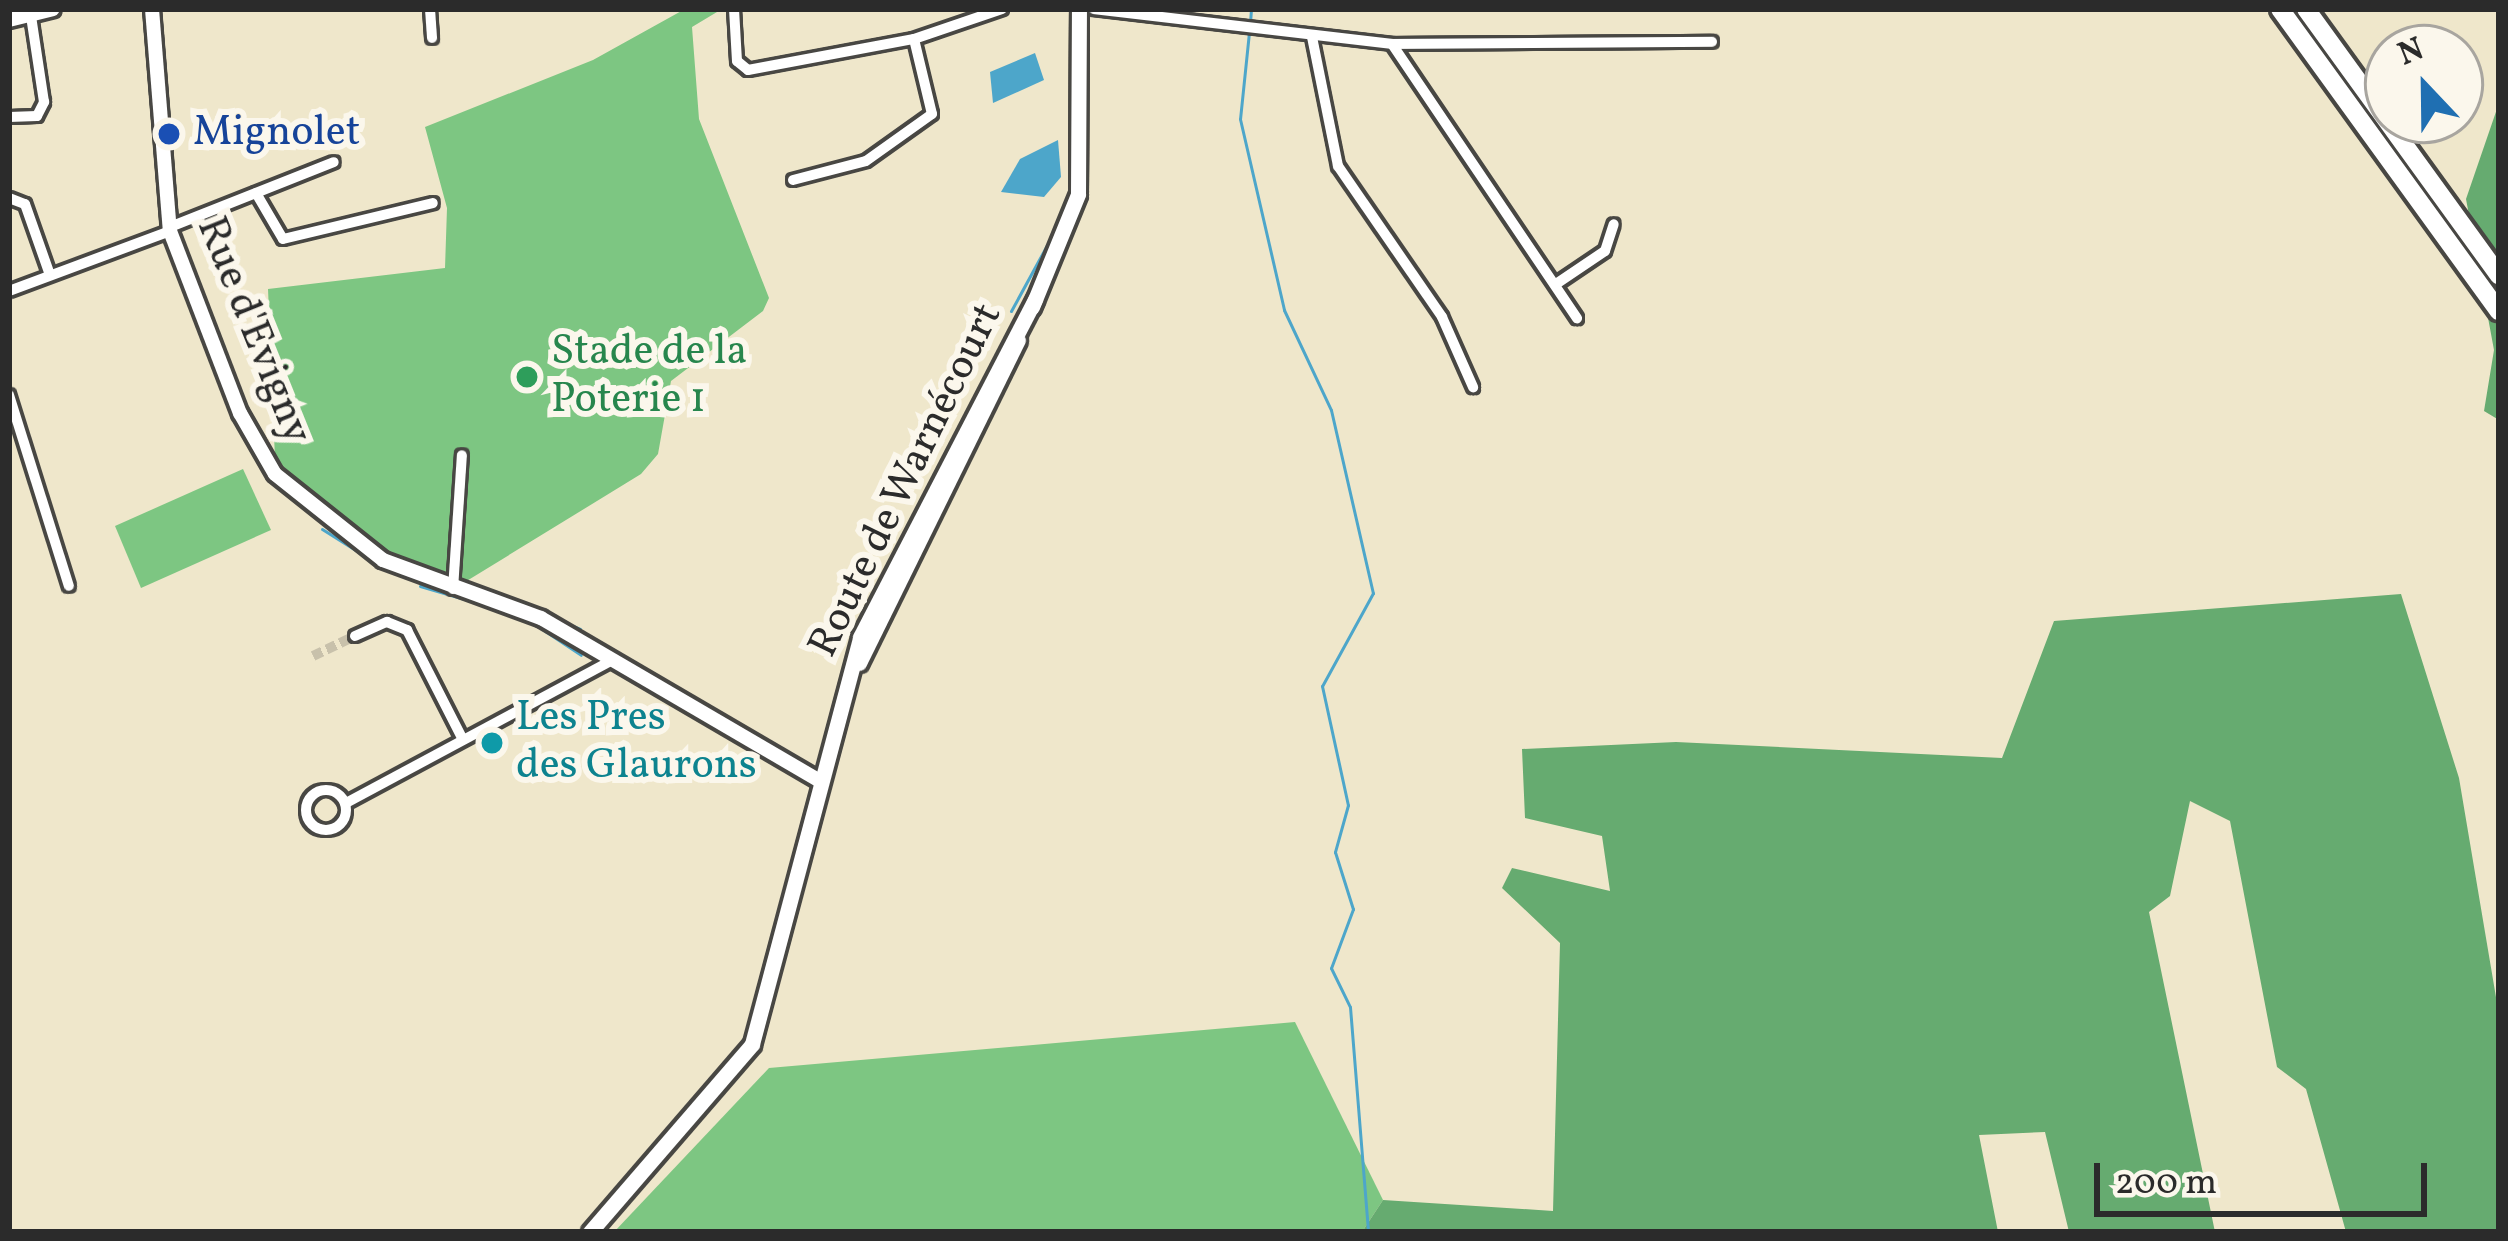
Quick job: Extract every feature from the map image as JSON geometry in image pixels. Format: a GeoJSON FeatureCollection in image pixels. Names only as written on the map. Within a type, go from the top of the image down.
{"type":"FeatureCollection","features":[{"type":"Feature","properties":{"kind":"highway"},"geometry":{"type":"LineString","coordinates":[[2280,9],[2499,311]]}},
{"type":"Feature","properties":{"kind":"highway"},"geometry":{"type":"LineString","coordinates":[[2306,9],[2499,276]]}},
{"type":"Feature","properties":{"kind":"main road","name":"Route de Warnécourt"},"geometry":{"type":"LineString","coordinates":[[590,1232],[752,1044],[845,693],[1035,300],[1078,194],[1079,9]]}},
{"type":"Feature","properties":{"kind":"street"},"geometry":{"type":"LineString","coordinates":[[9,20],[53,9]]}},
{"type":"Feature","properties":{"kind":"street"},"geometry":{"type":"LineString","coordinates":[[430,9],[432,38]]}},
{"type":"Feature","properties":{"kind":"street"},"geometry":{"type":"LineString","coordinates":[[734,9],[748,70],[914,39],[1002,9]]}},
{"type":"Feature","properties":{"kind":"street"},"geometry":{"type":"LineString","coordinates":[[1094,9],[1392,44],[1712,42]]}},
{"type":"Feature","properties":{"kind":"street","name":"Rue d'Evigny"},"geometry":{"type":"LineString","coordinates":[[151,11],[170,229],[240,413],[275,474],[356,544],[453,590],[530,612],[820,781]]}},
{"type":"Feature","properties":{"kind":"street"},"geometry":{"type":"LineString","coordinates":[[9,117],[37,116],[44,102],[31,16]]}},
{"type":"Feature","properties":{"kind":"street"},"geometry":{"type":"LineString","coordinates":[[1312,37],[1338,166],[1442,317],[1473,387]]}},
{"type":"Feature","properties":{"kind":"street"},"geometry":{"type":"LineString","coordinates":[[793,180],[866,161],[932,114],[914,39]]}},
{"type":"Feature","properties":{"kind":"street"},"geometry":{"type":"LineString","coordinates":[[1392,44],[1577,318]]}},
{"type":"Feature","properties":{"kind":"street"},"geometry":{"type":"LineString","coordinates":[[9,291],[334,162]]}},
{"type":"Feature","properties":{"kind":"street"},"geometry":{"type":"LineString","coordinates":[[256,193],[283,239],[433,203]]}},
{"type":"Feature","properties":{"kind":"street"},"geometry":{"type":"LineString","coordinates":[[9,198],[25,204],[50,275]]}},
{"type":"Feature","properties":{"kind":"street"},"geometry":{"type":"LineString","coordinates":[[1556,284],[1606,251],[1614,224]]}},
{"type":"Feature","properties":{"kind":"street"},"geometry":{"type":"LineString","coordinates":[[9,395],[69,586]]}},
{"type":"Feature","properties":{"kind":"street"},"geometry":{"type":"LineString","coordinates":[[453,590],[462,454]]}},
{"type":"Feature","properties":{"kind":"street"},"geometry":{"type":"LineString","coordinates":[[355,636],[387,622],[407,630],[463,740]]}},
{"type":"Feature","properties":{"kind":"street"},"geometry":{"type":"LineString","coordinates":[[346,803],[613,660]]}},
{"type":"Feature","properties":{"kind":"green space"},"geometry":{"type":"Polygon","coordinates":[[[685,9],[722,9],[692,27],[699,119],[769,298],[763,311],[671,381],[658,454],[641,474],[465,582],[371,548],[275,459],[268,289],[445,268],[447,208],[425,127],[593,60],[685,9]]]}},
{"type":"Feature","properties":{"kind":"green space"},"geometry":{"type":"Polygon","coordinates":[[[2499,103],[2499,420],[2484,411],[2494,350],[2466,199],[2499,103]]]}},
{"type":"Feature","properties":{"kind":"green space"},"geometry":{"type":"Polygon","coordinates":[[[243,469],[271,530],[141,588],[115,526],[243,469]]]}},
{"type":"Feature","properties":{"kind":"green space"},"geometry":{"type":"Polygon","coordinates":[[[2401,594],[2459,778],[2499,1015],[2499,1232],[2346,1232],[2306,1089],[2277,1067],[2230,821],[2190,801],[2170,896],[2149,912],[2215,1232],[2069,1232],[2045,1132],[1979,1135],[1998,1232],[1362,1232],[1383,1200],[1553,1211],[1560,943],[1502,888],[1512,868],[1610,891],[1602,836],[1525,818],[1522,749],[1676,742],[2002,758],[2054,621],[2401,594]]]}},
{"type":"Feature","properties":{"kind":"green space"},"geometry":{"type":"Polygon","coordinates":[[[1295,1022],[1383,1200],[1362,1232],[614,1232],[769,1068],[1295,1022]]]}},
{"type":"Feature","properties":{"kind":"water"},"geometry":{"type":"Polygon","coordinates":[[[1035,53],[1044,80],[993,103],[990,72],[1035,53]]]}},
{"type":"Feature","properties":{"kind":"water"},"geometry":{"type":"Polygon","coordinates":[[[1058,140],[1061,177],[1044,197],[1001,192],[1020,159],[1058,140]]]}},
{"type":"Feature","properties":{"kind":"waterway"},"geometry":{"type":"LineString","coordinates":[[1250,23],[1251,9]]}},
{"type":"Feature","properties":{"kind":"waterway"},"geometry":{"type":"LineString","coordinates":[[1249,32],[1240,119],[1284,310],[1331,410],[1373,593],[1322,686],[1348,805],[1335,852],[1353,909],[1331,968],[1350,1007],[1368,1232]]}},
{"type":"Feature","properties":{"kind":"waterway"},"geometry":{"type":"LineString","coordinates":[[1011,311],[1047,245]]}},
{"type":"Feature","properties":{"kind":"waterway"},"geometry":{"type":"LineString","coordinates":[[322,529],[389,571]]}},
{"type":"Feature","properties":{"kind":"waterway"},"geometry":{"type":"LineString","coordinates":[[375,545],[404,561]]}},
{"type":"Feature","properties":{"kind":"waterway"},"geometry":{"type":"LineString","coordinates":[[420,586],[498,609]]}},
{"type":"Feature","properties":{"kind":"waterway"},"geometry":{"type":"LineString","coordinates":[[496,594],[580,629]]}},
{"type":"Feature","properties":{"kind":"waterway"},"geometry":{"type":"LineString","coordinates":[[530,621],[581,655]]}},
{"type":"Feature","properties":{"kind":"tunnel"},"geometry":{"type":"LineString","coordinates":[[313,656],[355,636]]}},
{"type":"Feature","properties":{"kind":"place","name":"Mignolet"},"geometry":{"type":"Point","coordinates":[169,134]}},
{"type":"Feature","properties":{"kind":"place","name":"Stade de la Poterie 1"},"geometry":{"type":"Point","coordinates":[527,377]}},
{"type":"Feature","properties":{"kind":"place","name":"Les Pres des Glaurons"},"geometry":{"type":"Point","coordinates":[492,743]}}]}
